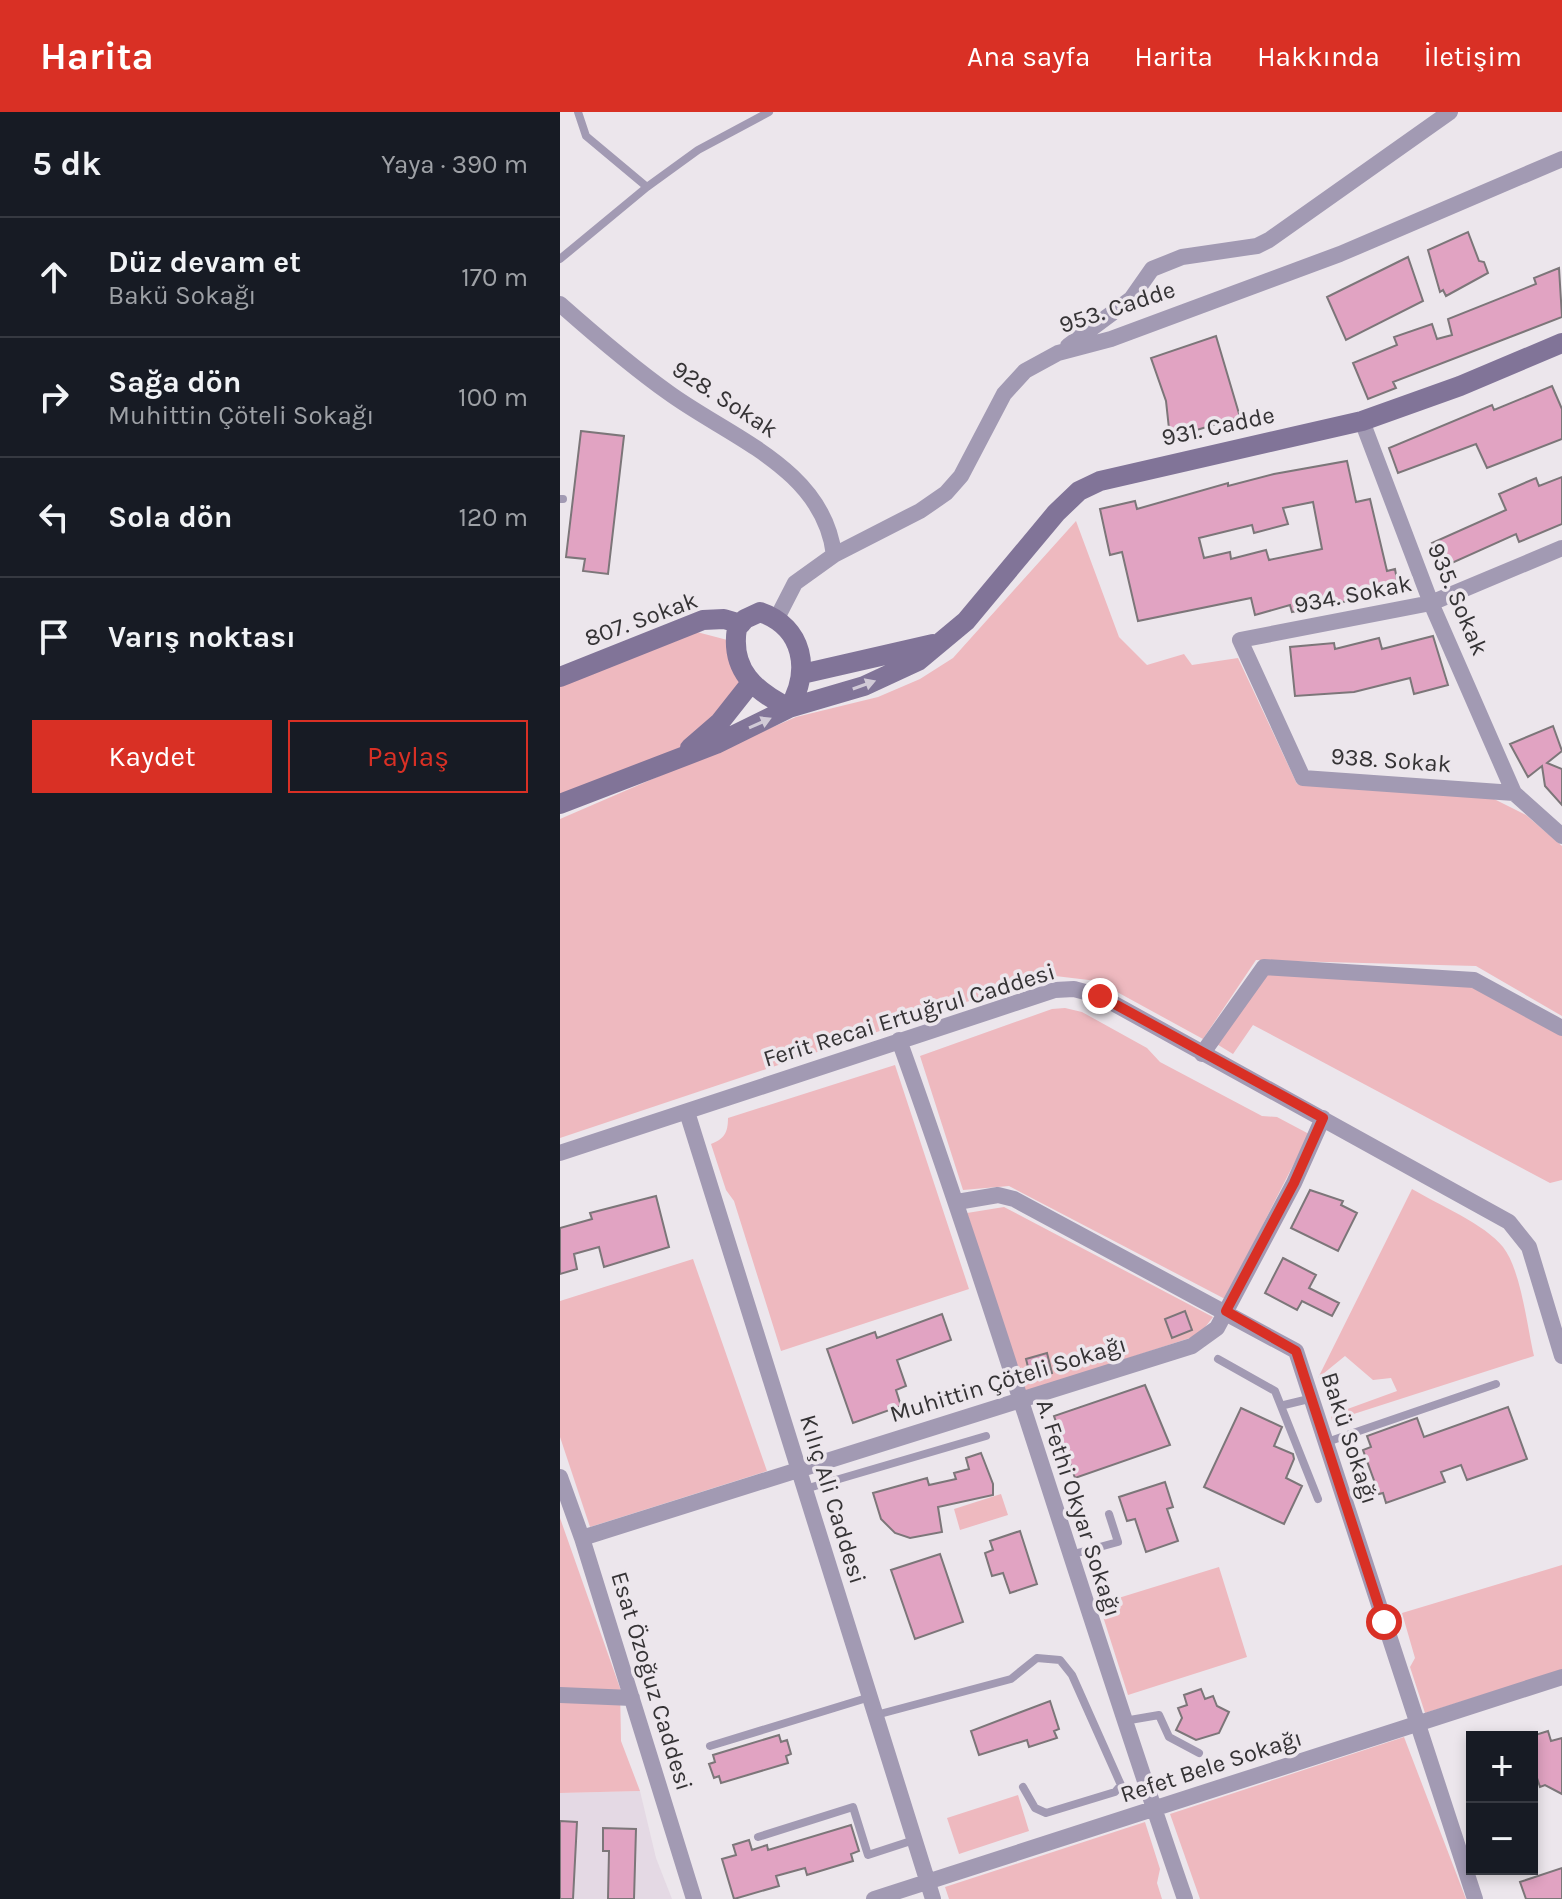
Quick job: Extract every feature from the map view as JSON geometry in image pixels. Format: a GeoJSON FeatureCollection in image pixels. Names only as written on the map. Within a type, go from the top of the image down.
{"type":"FeatureCollection","features":[{"type":"Feature","properties":{"kind":"main road","name":"931. Cadde"},"geometry":{"type":"LineString","coordinates":[[560,804],[678,759],[789,708],[864,686],[918,661],[966,621],[1056,513],[1079,491],[1100,481],[1362,421],[1460,386],[1562,343]]}},
{"type":"Feature","properties":{"kind":"main road"},"geometry":{"type":"LineString","coordinates":[[760,612],[777,618],[791,631],[799,645],[800,689],[789,708],[750,684],[742,671],[735,642],[741,624],[760,612]]}},
{"type":"Feature","properties":{"kind":"main road","name":"807. Sokak"},"geometry":{"type":"LineString","coordinates":[[560,677],[703,620],[724,619],[741,624]]}},
{"type":"Feature","properties":{"kind":"main road","name":"931. Cadde"},"geometry":{"type":"LineString","coordinates":[[802,674],[940,642]]}},
{"type":"Feature","properties":{"kind":"main road"},"geometry":{"type":"LineString","coordinates":[[678,759],[720,722],[750,684]]}},
{"type":"Feature","properties":{"kind":"street"},"geometry":{"type":"LineString","coordinates":[[1058,353],[1131,299],[1152,269],[1182,257],[1257,246],[1269,240],[1450,112]]}},
{"type":"Feature","properties":{"kind":"street","name":"953. Cadde"},"geometry":{"type":"LineString","coordinates":[[777,618],[795,583],[834,555],[920,511],[946,493],[961,476],[1004,394],[1025,371],[1058,353],[1124,334],[1340,254],[1562,159]]}},
{"type":"Feature","properties":{"kind":"street","name":"928. Sokak"},"geometry":{"type":"LineString","coordinates":[[560,304],[672,395],[779,464],[802,486],[820,511],[832,536],[834,555]]}},
{"type":"Feature","properties":{"kind":"street","name":"935. Sokak"},"geometry":{"type":"LineString","coordinates":[[1362,421],[1431,603],[1514,793]]}},
{"type":"Feature","properties":{"kind":"street","name":"934. Sokak"},"geometry":{"type":"LineString","coordinates":[[1240,640],[1431,603],[1562,548]]}},
{"type":"Feature","properties":{"kind":"street","name":"938. Sokak"},"geometry":{"type":"LineString","coordinates":[[1240,640],[1303,778],[1514,793]]}},
{"type":"Feature","properties":{"kind":"street"},"geometry":{"type":"LineString","coordinates":[[1514,793],[1562,836]]}},
{"type":"Feature","properties":{"kind":"street"},"geometry":{"type":"LineString","coordinates":[[1202,1054],[1264,967],[1474,980],[1562,1028]]}},
{"type":"Feature","properties":{"kind":"street","name":"Ferit Recai Ertuğrul Caddesi"},"geometry":{"type":"LineString","coordinates":[[560,1153],[1055,990],[1074,989],[1100,996],[1509,1222],[1529,1247],[1558,1328],[1562,1356]]}},
{"type":"Feature","properties":{"kind":"street","name":"A. Fethi Okyar Sokağı"},"geometry":{"type":"LineString","coordinates":[[899,1040],[957,1202],[1069,1555],[1185,1899]]}},
{"type":"Feature","properties":{"kind":"street","name":"Kılıç Ali Caddesi"},"geometry":{"type":"LineString","coordinates":[[687,1112],[933,1899]]}},
{"type":"Feature","properties":{"kind":"street","name":"Muhittin Çöteli Sokağı"},"geometry":{"type":"LineString","coordinates":[[582,1538],[1192,1346],[1217,1328],[1294,1183],[1323,1118]]}},
{"type":"Feature","properties":{"kind":"street","name":"Bakü Sokağı"},"geometry":{"type":"LineString","coordinates":[[957,1202],[998,1195],[1014,1199],[1296,1351],[1475,1899]]}},
{"type":"Feature","properties":{"kind":"street","name":"Esat Özoğuz Caddesi"},"geometry":{"type":"LineString","coordinates":[[560,1477],[582,1538],[694,1899]]}},
{"type":"Feature","properties":{"kind":"street","name":"Refet Bele Sokağı"},"geometry":{"type":"LineString","coordinates":[[874,1899],[1562,1677]]}},
{"type":"Feature","properties":{"kind":"street"},"geometry":{"type":"LineString","coordinates":[[560,1695],[632,1698]]}},
{"type":"Feature","properties":{"kind":"lane"},"geometry":{"type":"LineString","coordinates":[[578,112],[586,136],[647,187]]}},
{"type":"Feature","properties":{"kind":"lane"},"geometry":{"type":"LineString","coordinates":[[560,259],[647,187],[698,150],[769,112]]}},
{"type":"Feature","properties":{"kind":"lane"},"geometry":{"type":"LineString","coordinates":[[1218,1359],[1275,1391],[1284,1405],[1318,1499]]}},
{"type":"Feature","properties":{"kind":"lane"},"geometry":{"type":"LineString","coordinates":[[1327,1442],[1496,1384]]}},
{"type":"Feature","properties":{"kind":"lane"},"geometry":{"type":"LineString","coordinates":[[1284,1405],[1313,1398]]}},
{"type":"Feature","properties":{"kind":"lane"},"geometry":{"type":"LineString","coordinates":[[804,1489],[986,1436]]}},
{"type":"Feature","properties":{"kind":"lane"},"geometry":{"type":"LineString","coordinates":[[1069,1555],[1118,1542],[1109,1514]]}},
{"type":"Feature","properties":{"kind":"lane"},"geometry":{"type":"LineString","coordinates":[[875,1715],[1011,1679],[1042,1657],[1060,1660],[1072,1675],[1121,1785],[1115,1792],[1046,1813],[1035,1808],[1023,1787]]}},
{"type":"Feature","properties":{"kind":"lane"},"geometry":{"type":"LineString","coordinates":[[710,1746],[870,1697]]}},
{"type":"Feature","properties":{"kind":"lane"},"geometry":{"type":"LineString","coordinates":[[1124,1721],[1159,1715],[1169,1737],[1199,1753]]}},
{"type":"Feature","properties":{"kind":"lane"},"geometry":{"type":"LineString","coordinates":[[758,1837],[853,1807],[868,1855],[914,1840]]}},
{"type":"Feature","properties":{"kind":"shaded area"},"geometry":{"type":"Polygon","coordinates":[[[1076,521],[1119,637],[1147,665],[1184,654],[1192,665],[1238,658],[1297,784],[1419,789],[1494,799],[1526,815],[1562,846],[1562,1016],[1476,966],[1256,960],[1203,1039],[1097,981],[1047,975],[560,1138],[560,819],[796,717],[878,697],[920,679],[953,658],[1076,521]]]}},
{"type":"Feature","properties":{"kind":"shaded area"},"geometry":{"type":"Polygon","coordinates":[[[693,631],[735,642],[750,684],[678,759],[560,804],[560,677],[693,631]]]}},
{"type":"Feature","properties":{"kind":"shaded area"},"geometry":{"type":"Polygon","coordinates":[[[1267,972],[1468,985],[1562,1036],[1562,1180],[1550,1183],[1253,1025],[1233,1054],[1215,1043],[1267,972]]]}},
{"type":"Feature","properties":{"kind":"shaded area"},"geometry":{"type":"Polygon","coordinates":[[[1052,1009],[1082,1012],[1147,1048],[1160,1062],[1262,1116],[1277,1117],[1309,1134],[1225,1299],[1009,1186],[963,1190],[920,1056],[1052,1009]]]}},
{"type":"Feature","properties":{"kind":"shaded area"},"geometry":{"type":"Polygon","coordinates":[[[895,1065],[969,1289],[781,1351],[734,1201],[726,1190],[711,1144],[724,1135],[728,1118],[895,1065]]]}},
{"type":"Feature","properties":{"kind":"shaded area"},"geometry":{"type":"Polygon","coordinates":[[[1412,1189],[1473,1222],[1503,1247],[1519,1284],[1534,1356],[1332,1421],[1331,1415],[1397,1391],[1391,1378],[1373,1380],[1345,1356],[1318,1378],[1412,1189]]]}},
{"type":"Feature","properties":{"kind":"shaded area"},"geometry":{"type":"Polygon","coordinates":[[[1004,1207],[1213,1317],[1199,1335],[1025,1392],[967,1213],[1004,1207]]]}},
{"type":"Feature","properties":{"kind":"shaded area"},"geometry":{"type":"Polygon","coordinates":[[[693,1259],[767,1471],[590,1527],[560,1437],[560,1301],[693,1259]]]}},
{"type":"Feature","properties":{"kind":"shaded area"},"geometry":{"type":"Polygon","coordinates":[[[1001,1494],[1008,1515],[960,1530],[954,1509],[1001,1494]]]}},
{"type":"Feature","properties":{"kind":"shaded area"},"geometry":{"type":"Polygon","coordinates":[[[560,1518],[620,1688],[621,1741],[640,1791],[560,1793],[560,1518]]]}},
{"type":"Feature","properties":{"kind":"shaded area"},"geometry":{"type":"Polygon","coordinates":[[[1562,1565],[1562,1670],[1425,1713],[1410,1667],[1415,1658],[1402,1613],[1562,1565]]]}},
{"type":"Feature","properties":{"kind":"shaded area"},"geometry":{"type":"Polygon","coordinates":[[[1219,1567],[1247,1657],[1128,1695],[1099,1604],[1219,1567]]]}},
{"type":"Feature","properties":{"kind":"shaded area"},"geometry":{"type":"Polygon","coordinates":[[[1404,1737],[1466,1899],[1200,1899],[1170,1814],[1404,1737]]]}},
{"type":"Feature","properties":{"kind":"shaded area"},"geometry":{"type":"Polygon","coordinates":[[[640,1791],[656,1858],[672,1899],[560,1899],[560,1793],[640,1791]]]}},
{"type":"Feature","properties":{"kind":"shaded area"},"geometry":{"type":"Polygon","coordinates":[[[1018,1795],[1029,1831],[959,1854],[947,1818],[1018,1795]]]}},
{"type":"Feature","properties":{"kind":"shaded area"},"geometry":{"type":"Polygon","coordinates":[[[1145,1822],[1160,1869],[1157,1883],[1162,1899],[949,1899],[945,1887],[1145,1822]]]}},
{"type":"Feature","properties":{"kind":"building"},"geometry":{"type":"Polygon","coordinates":[[[1468,232],[1479,261],[1484,262],[1488,273],[1446,296],[1443,290],[1440,292],[1428,250],[1468,232]]]}},
{"type":"Feature","properties":{"kind":"building"},"geometry":{"type":"Polygon","coordinates":[[[1408,257],[1423,301],[1346,340],[1327,297],[1408,257]]]}},
{"type":"Feature","properties":{"kind":"building"},"geometry":{"type":"Polygon","coordinates":[[[1559,268],[1562,317],[1393,382],[1396,388],[1368,399],[1353,363],[1397,345],[1394,337],[1432,324],[1437,339],[1452,335],[1448,319],[1536,284],[1534,278],[1559,268]]]}},
{"type":"Feature","properties":{"kind":"building"},"geometry":{"type":"Polygon","coordinates":[[[1216,336],[1240,417],[1170,438],[1166,401],[1151,358],[1216,336]]]}},
{"type":"Feature","properties":{"kind":"building"},"geometry":{"type":"Polygon","coordinates":[[[1552,386],[1562,409],[1562,439],[1487,468],[1476,444],[1398,473],[1389,448],[1492,405],[1494,410],[1552,386]]]}},
{"type":"Feature","properties":{"kind":"building"},"geometry":{"type":"Polygon","coordinates":[[[581,431],[624,436],[608,574],[583,571],[585,559],[566,557],[581,431]]]}},
{"type":"Feature","properties":{"kind":"building"},"geometry":{"type":"Polygon","coordinates":[[[1347,461],[1356,502],[1370,499],[1387,571],[1395,569],[1399,591],[1292,612],[1290,605],[1255,615],[1251,598],[1138,621],[1122,552],[1110,555],[1100,509],[1135,501],[1137,509],[1228,483],[1228,486],[1347,461]],[[1313,502],[1283,508],[1288,524],[1254,533],[1252,525],[1199,538],[1204,558],[1230,552],[1231,559],[1266,550],[1269,560],[1322,549],[1313,502]]]}},
{"type":"Feature","properties":{"kind":"building"},"geometry":{"type":"Polygon","coordinates":[[[1562,477],[1562,524],[1519,542],[1516,534],[1443,567],[1432,543],[1506,510],[1499,494],[1536,478],[1539,486],[1562,477]]]}},
{"type":"Feature","properties":{"kind":"building"},"geometry":{"type":"Polygon","coordinates":[[[1433,636],[1448,685],[1414,694],[1410,678],[1354,692],[1295,696],[1290,647],[1334,643],[1335,649],[1379,638],[1382,649],[1433,636]]]}},
{"type":"Feature","properties":{"kind":"building"},"geometry":{"type":"Polygon","coordinates":[[[1553,726],[1562,751],[1547,763],[1562,769],[1562,805],[1545,786],[1542,766],[1528,777],[1510,744],[1553,726]]]}},
{"type":"Feature","properties":{"kind":"building"},"geometry":{"type":"Polygon","coordinates":[[[1310,1190],[1343,1201],[1341,1205],[1357,1213],[1338,1251],[1291,1228],[1310,1190]]]}},
{"type":"Feature","properties":{"kind":"building"},"geometry":{"type":"Polygon","coordinates":[[[656,1196],[669,1247],[604,1267],[599,1247],[574,1254],[577,1269],[560,1274],[560,1228],[592,1219],[590,1213],[656,1196]]]}},
{"type":"Feature","properties":{"kind":"building"},"geometry":{"type":"Polygon","coordinates":[[[1283,1258],[1316,1275],[1309,1288],[1339,1303],[1332,1316],[1302,1301],[1297,1310],[1265,1293],[1283,1258]]]}},
{"type":"Feature","properties":{"kind":"building"},"geometry":{"type":"Polygon","coordinates":[[[1185,1311],[1192,1330],[1172,1338],[1165,1319],[1185,1311]]]}},
{"type":"Feature","properties":{"kind":"building"},"geometry":{"type":"Polygon","coordinates":[[[942,1314],[951,1340],[897,1360],[906,1386],[896,1390],[901,1406],[853,1423],[827,1349],[875,1332],[877,1338],[942,1314]]]}},
{"type":"Feature","properties":{"kind":"building"},"geometry":{"type":"Polygon","coordinates":[[[1047,1353],[1052,1373],[1031,1379],[1026,1359],[1047,1353]]]}},
{"type":"Feature","properties":{"kind":"building"},"geometry":{"type":"Polygon","coordinates":[[[1145,1385],[1170,1445],[1075,1478],[1054,1416],[1145,1385]]]}},
{"type":"Feature","properties":{"kind":"building"},"geometry":{"type":"Polygon","coordinates":[[[1508,1407],[1527,1459],[1467,1480],[1461,1465],[1441,1472],[1445,1482],[1386,1503],[1383,1493],[1379,1494],[1363,1450],[1371,1447],[1367,1436],[1417,1418],[1424,1437],[1508,1407]]]}},
{"type":"Feature","properties":{"kind":"building"},"geometry":{"type":"Polygon","coordinates":[[[1241,1408],[1282,1427],[1274,1446],[1293,1454],[1286,1478],[1302,1486],[1284,1524],[1204,1487],[1241,1408]]]}},
{"type":"Feature","properties":{"kind":"building"},"geometry":{"type":"Polygon","coordinates":[[[981,1453],[993,1484],[993,1495],[938,1507],[942,1532],[910,1538],[895,1533],[881,1519],[873,1493],[927,1478],[929,1485],[956,1479],[954,1473],[969,1469],[966,1458],[981,1453]]]}},
{"type":"Feature","properties":{"kind":"building"},"geometry":{"type":"Polygon","coordinates":[[[1165,1482],[1173,1507],[1167,1509],[1178,1541],[1146,1552],[1135,1519],[1127,1521],[1119,1497],[1165,1482]]]}},
{"type":"Feature","properties":{"kind":"building"},"geometry":{"type":"Polygon","coordinates":[[[1020,1531],[1037,1584],[1010,1593],[1003,1573],[992,1576],[985,1553],[993,1550],[990,1541],[1020,1531]]]}},
{"type":"Feature","properties":{"kind":"building"},"geometry":{"type":"Polygon","coordinates":[[[940,1554],[963,1622],[915,1639],[891,1570],[940,1554]]]}},
{"type":"Feature","properties":{"kind":"building"},"geometry":{"type":"Polygon","coordinates":[[[1201,1689],[1205,1699],[1213,1696],[1217,1706],[1229,1712],[1219,1733],[1196,1740],[1176,1730],[1182,1718],[1178,1708],[1187,1705],[1184,1695],[1201,1689]]]}},
{"type":"Feature","properties":{"kind":"building"},"geometry":{"type":"Polygon","coordinates":[[[1050,1701],[1059,1729],[1054,1731],[1057,1738],[1029,1747],[1027,1740],[979,1755],[971,1731],[1050,1701]]]}},
{"type":"Feature","properties":{"kind":"building"},"geometry":{"type":"Polygon","coordinates":[[[1548,1731],[1551,1741],[1562,1738],[1562,1794],[1545,1785],[1540,1787],[1538,1734],[1548,1731]]]}},
{"type":"Feature","properties":{"kind":"building"},"geometry":{"type":"Polygon","coordinates":[[[779,1735],[781,1742],[787,1740],[791,1754],[786,1756],[788,1763],[721,1783],[719,1776],[714,1778],[709,1764],[715,1762],[713,1755],[779,1735]]]}},
{"type":"Feature","properties":{"kind":"building"},"geometry":{"type":"Polygon","coordinates":[[[560,1821],[577,1822],[573,1899],[560,1899],[560,1821]]]}},
{"type":"Feature","properties":{"kind":"building"},"geometry":{"type":"Polygon","coordinates":[[[851,1825],[859,1851],[851,1854],[853,1861],[807,1875],[805,1868],[776,1876],[779,1886],[734,1899],[722,1859],[736,1855],[733,1845],[749,1840],[752,1850],[767,1845],[768,1850],[851,1825]]]}},
{"type":"Feature","properties":{"kind":"building"},"geometry":{"type":"Polygon","coordinates":[[[603,1828],[636,1829],[634,1899],[608,1899],[609,1851],[603,1851],[603,1828]]]}},
{"type":"Feature","properties":{"kind":"building"},"geometry":{"type":"Polygon","coordinates":[[[1562,1868],[1562,1899],[1526,1899],[1520,1882],[1562,1868]]]}},
{"type":"Feature","properties":{"kind":"route"},"geometry":{"type":"LineString","coordinates":[[1100,996],[1323,1118],[1294,1183],[1226,1311],[1296,1351],[1384,1622]]}}]}
